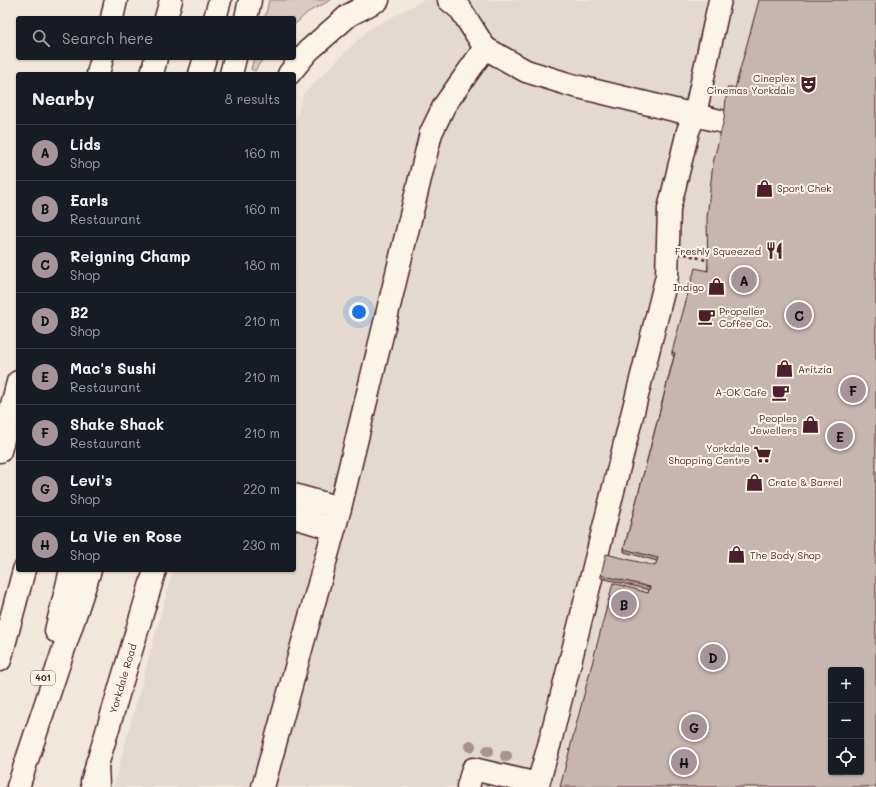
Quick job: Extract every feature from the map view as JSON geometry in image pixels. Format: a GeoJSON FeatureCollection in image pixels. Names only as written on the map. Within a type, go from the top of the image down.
{"type":"FeatureCollection","features":[{"type":"Feature","properties":{"kind":"main road"},"geometry":{"type":"LineString","coordinates":[[112,16],[116,0]]}},
{"type":"Feature","properties":{"kind":"main road"},"geometry":{"type":"LineString","coordinates":[[167,16],[171,0]]}},
{"type":"Feature","properties":{"kind":"main road"},"geometry":{"type":"LineString","coordinates":[[216,16],[220,0]]}},
{"type":"Feature","properties":{"kind":"main road"},"geometry":{"type":"LineString","coordinates":[[291,72],[308,51],[349,15],[378,0]]}},
{"type":"Feature","properties":{"kind":"main road"},"geometry":{"type":"LineString","coordinates":[[449,0],[461,10],[485,48],[526,71],[571,85],[724,122]]}},
{"type":"Feature","properties":{"kind":"main road"},"geometry":{"type":"LineString","coordinates":[[468,787],[473,769],[538,784],[550,742],[667,276],[669,209],[688,131],[695,114],[720,0]]}},
{"type":"Feature","properties":{"kind":"main road"},"geometry":{"type":"LineString","coordinates":[[263,787],[337,518],[431,133],[444,106],[485,48]]}},
{"type":"Feature","properties":{"kind":"main road"},"geometry":{"type":"LineString","coordinates":[[98,72],[102,60]]}},
{"type":"Feature","properties":{"kind":"main road"},"geometry":{"type":"LineString","coordinates":[[152,72],[156,60]]}},
{"type":"Feature","properties":{"kind":"main road"},"geometry":{"type":"LineString","coordinates":[[201,72],[204,60]]}},
{"type":"Feature","properties":{"kind":"main road"},"geometry":{"type":"LineString","coordinates":[[232,72],[234,60]]}},
{"type":"Feature","properties":{"kind":"main road"},"geometry":{"type":"LineString","coordinates":[[0,451],[16,390]]}},
{"type":"Feature","properties":{"kind":"main road"},"geometry":{"type":"LineString","coordinates":[[296,496],[337,518]]}},
{"type":"Feature","properties":{"kind":"main road"},"geometry":{"type":"LineString","coordinates":[[296,518],[337,518]]}},
{"type":"Feature","properties":{"kind":"main road"},"geometry":{"type":"LineString","coordinates":[[0,660],[23,572]]}},
{"type":"Feature","properties":{"kind":"main road","name":"401"},"geometry":{"type":"LineString","coordinates":[[17,787],[71,572]]}},
{"type":"Feature","properties":{"kind":"main road"},"geometry":{"type":"LineString","coordinates":[[17,787],[89,572]]}},
{"type":"Feature","properties":{"kind":"main road","name":"Yorkdale Road"},"geometry":{"type":"LineString","coordinates":[[91,787],[154,572]]}},
{"type":"Feature","properties":{"kind":"main road"},"geometry":{"type":"LineString","coordinates":[[97,763],[98,787]]}},
{"type":"Feature","properties":{"kind":"path"},"geometry":{"type":"LineString","coordinates":[[682,253],[706,260]]}},
{"type":"Feature","properties":{"kind":"shaded area"},"geometry":{"type":"Polygon","coordinates":[[[269,0],[331,0],[308,12],[296,23],[296,16],[265,16],[269,0]]]}},
{"type":"Feature","properties":{"kind":"shaded area"},"geometry":{"type":"Polygon","coordinates":[[[424,0],[876,0],[876,787],[113,787],[172,572],[296,572],[296,120],[303,94],[369,29],[424,0]]]}},
{"type":"Feature","properties":{"kind":"shaded area"},"geometry":{"type":"Polygon","coordinates":[[[253,60],[262,60],[255,71],[251,69],[253,60]]]}},
{"type":"Feature","properties":{"kind":"building","name":"Yorkdale Shopping Centre"},"geometry":{"type":"Polygon","coordinates":[[[759,0],[876,0],[876,787],[560,787],[613,583],[648,593],[650,587],[601,575],[606,554],[655,566],[658,558],[624,549],[675,353],[672,352],[695,268],[708,271],[707,218],[713,163],[724,119],[727,88],[735,88],[759,0]]]}},
{"type":"Feature","properties":{"kind":"place","name":"Cineplex Cinemas Yorkdale"},"geometry":{"type":"Point","coordinates":[808,84]}},
{"type":"Feature","properties":{"kind":"place","name":"Sport Chek"},"geometry":{"type":"Point","coordinates":[764,188]}},
{"type":"Feature","properties":{"kind":"place","name":"Freshly Squeezed"},"geometry":{"type":"Point","coordinates":[774,251]}},
{"type":"Feature","properties":{"kind":"place","name":"Lids"},"geometry":{"type":"Point","coordinates":[744,280]}},
{"type":"Feature","properties":{"kind":"place","name":"Indigo"},"geometry":{"type":"Point","coordinates":[717,287]}},
{"type":"Feature","properties":{"kind":"place","name":"Reigning Champ"},"geometry":{"type":"Point","coordinates":[799,315]}},
{"type":"Feature","properties":{"kind":"place","name":"Propeller Coffee Co."},"geometry":{"type":"Point","coordinates":[706,317]}},
{"type":"Feature","properties":{"kind":"place","name":"Aritzia"},"geometry":{"type":"Point","coordinates":[785,369]}},
{"type":"Feature","properties":{"kind":"place","name":"Shake Shack"},"geometry":{"type":"Point","coordinates":[853,390]}},
{"type":"Feature","properties":{"kind":"place","name":"A-OK Cafe"},"geometry":{"type":"Point","coordinates":[780,392]}},
{"type":"Feature","properties":{"kind":"place","name":"Peoples Jewellers"},"geometry":{"type":"Point","coordinates":[810,424]}},
{"type":"Feature","properties":{"kind":"place","name":"Mac's Sushi"},"geometry":{"type":"Point","coordinates":[840,436]}},
{"type":"Feature","properties":{"kind":"place","name":"Yorkdale Shopping Centre"},"geometry":{"type":"Point","coordinates":[763,454]}},
{"type":"Feature","properties":{"kind":"place","name":"Crate & Barrel"},"geometry":{"type":"Point","coordinates":[755,482]}},
{"type":"Feature","properties":{"kind":"place","name":"The Body Shop"},"geometry":{"type":"Point","coordinates":[737,555]}},
{"type":"Feature","properties":{"kind":"place","name":"Earls"},"geometry":{"type":"Point","coordinates":[624,604]}},
{"type":"Feature","properties":{"kind":"place","name":"B2"},"geometry":{"type":"Point","coordinates":[713,657]}},
{"type":"Feature","properties":{"kind":"place","name":"Levi's"},"geometry":{"type":"Point","coordinates":[694,727]}},
{"type":"Feature","properties":{"kind":"place","name":"La Vie en Rose"},"geometry":{"type":"Point","coordinates":[684,762]}}]}
